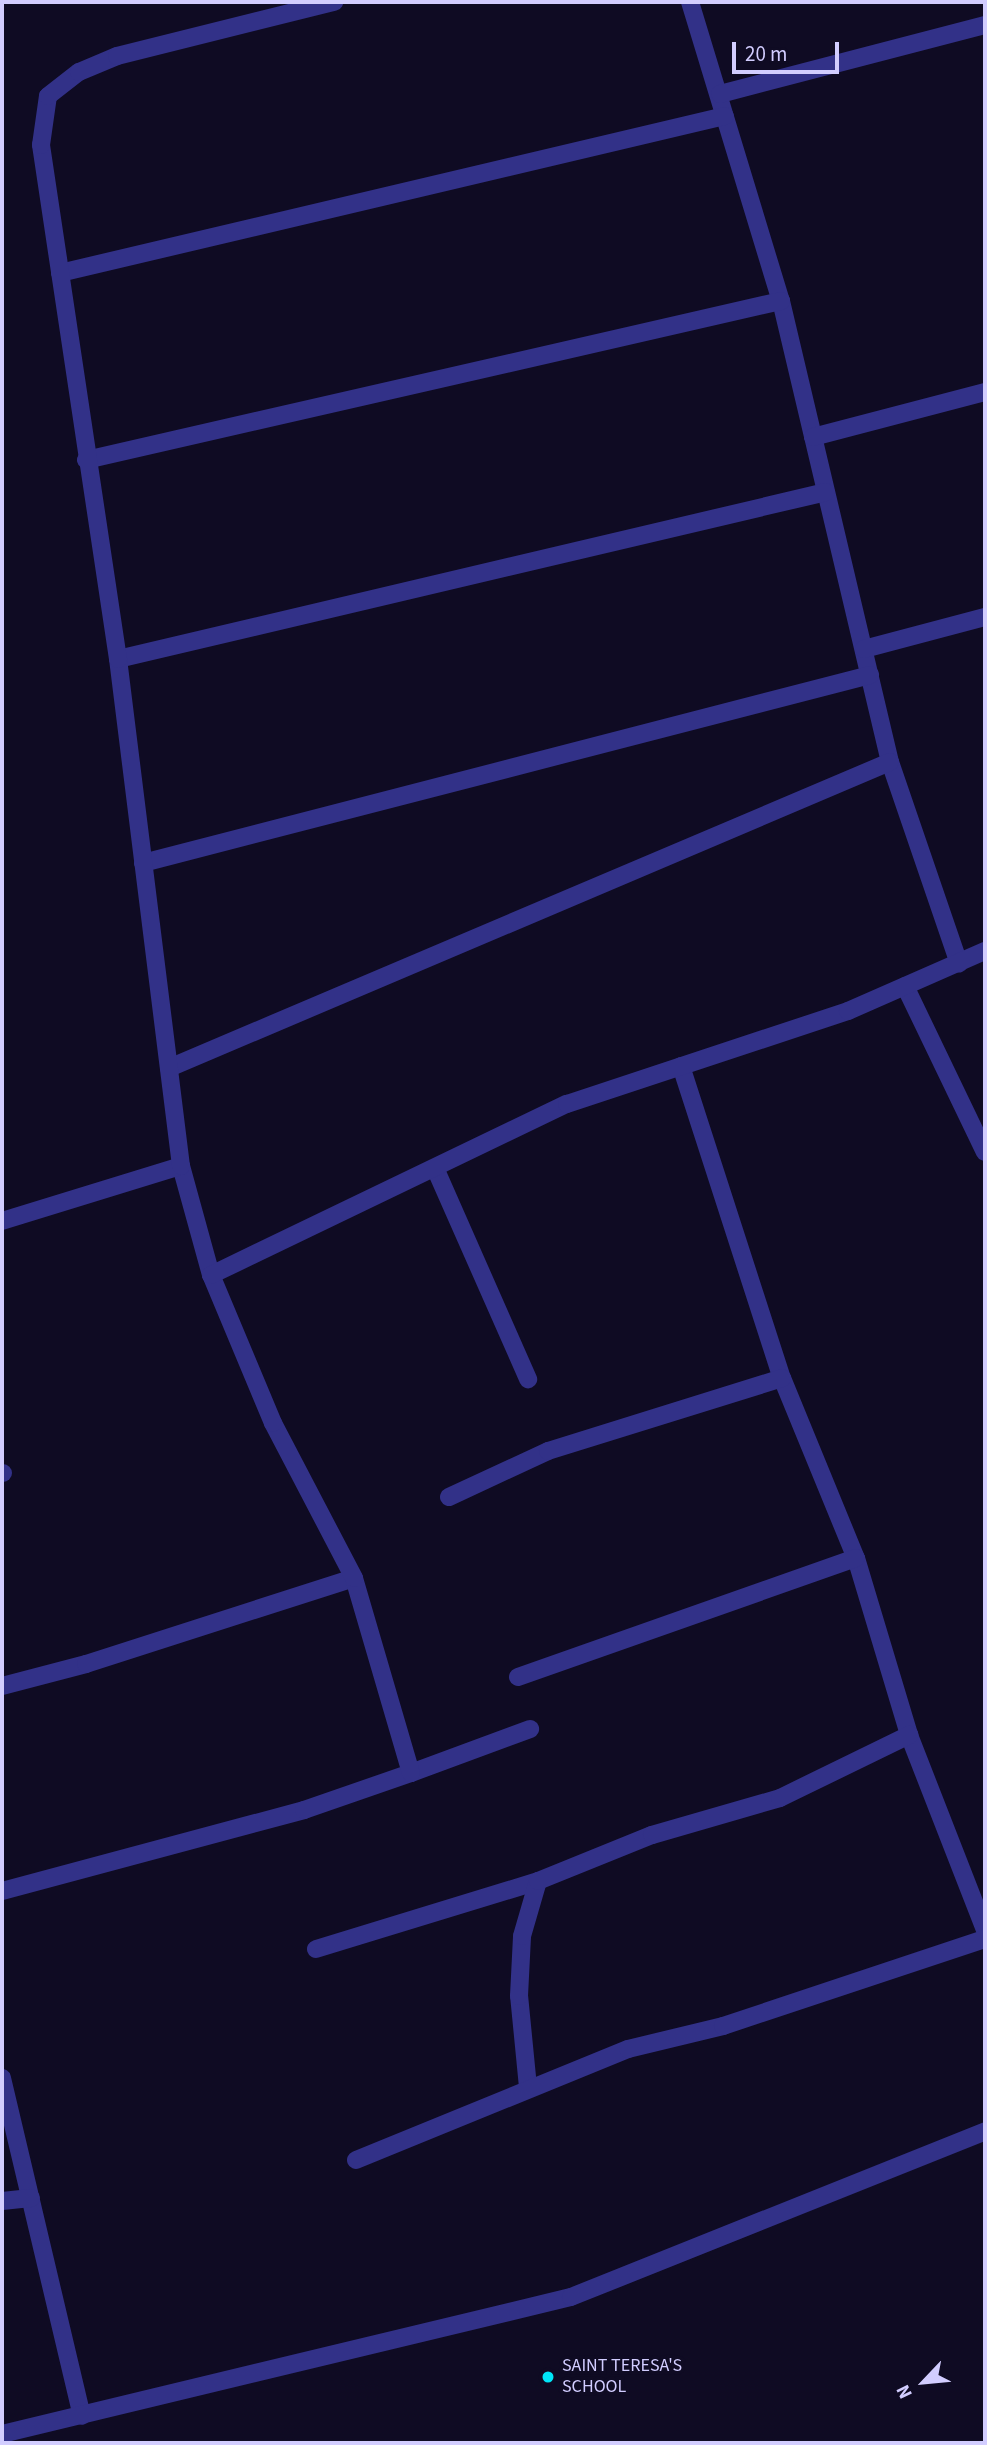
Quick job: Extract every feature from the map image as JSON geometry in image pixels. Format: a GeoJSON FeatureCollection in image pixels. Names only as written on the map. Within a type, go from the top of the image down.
{"type":"FeatureCollection","features":[{"type":"Feature","properties":{"kind":"street"},"geometry":{"type":"LineString","coordinates":[[334,2],[117,56],[79,72],[48,96],[40,145],[118,659],[181,1166],[211,1275],[273,1423],[354,1578],[411,1773]]}},
{"type":"Feature","properties":{"kind":"street"},"geometry":{"type":"LineString","coordinates":[[690,2],[781,301],[890,761],[959,963]]}},
{"type":"Feature","properties":{"kind":"street"},"geometry":{"type":"LineString","coordinates":[[720,94],[985,24]]}},
{"type":"Feature","properties":{"kind":"street"},"geometry":{"type":"LineString","coordinates":[[60,273],[725,116]]}},
{"type":"Feature","properties":{"kind":"street"},"geometry":{"type":"LineString","coordinates":[[86,460],[781,301]]}},
{"type":"Feature","properties":{"kind":"street"},"geometry":{"type":"LineString","coordinates":[[813,437],[985,392]]}},
{"type":"Feature","properties":{"kind":"street"},"geometry":{"type":"LineString","coordinates":[[118,659],[826,492]]}},
{"type":"Feature","properties":{"kind":"street"},"geometry":{"type":"LineString","coordinates":[[864,649],[985,617]]}},
{"type":"Feature","properties":{"kind":"street"},"geometry":{"type":"LineString","coordinates":[[144,863],[870,675]]}},
{"type":"Feature","properties":{"kind":"street"},"geometry":{"type":"LineString","coordinates":[[169,1068],[890,761]]}},
{"type":"Feature","properties":{"kind":"street"},"geometry":{"type":"LineString","coordinates":[[211,1275],[567,1104],[848,1011],[985,951]]}},
{"type":"Feature","properties":{"kind":"street"},"geometry":{"type":"LineString","coordinates":[[905,986],[985,1152]]}},
{"type":"Feature","properties":{"kind":"street"},"geometry":{"type":"LineString","coordinates":[[681,1066],[782,1378],[856,1558],[909,1735],[985,1930]]}},
{"type":"Feature","properties":{"kind":"street"},"geometry":{"type":"LineString","coordinates":[[2,1221],[115,1190],[181,1166]]}},
{"type":"Feature","properties":{"kind":"street"},"geometry":{"type":"LineString","coordinates":[[435,1168],[528,1379]]}},
{"type":"Feature","properties":{"kind":"street"},"geometry":{"type":"LineString","coordinates":[[449,1497],[548,1451],[782,1378]]}},
{"type":"Feature","properties":{"kind":"street"},"geometry":{"type":"LineString","coordinates":[[518,1676],[856,1558]]}},
{"type":"Feature","properties":{"kind":"street"},"geometry":{"type":"LineString","coordinates":[[2,1686],[86,1664],[354,1578]]}},
{"type":"Feature","properties":{"kind":"street"},"geometry":{"type":"LineString","coordinates":[[2,1891],[304,1810],[530,1729]]}},
{"type":"Feature","properties":{"kind":"street"},"geometry":{"type":"LineString","coordinates":[[316,1949],[538,1881],[652,1835],[780,1798],[909,1735]]}},
{"type":"Feature","properties":{"kind":"street"},"geometry":{"type":"LineString","coordinates":[[528,2087],[519,1996],[522,1936],[538,1881]]}},
{"type":"Feature","properties":{"kind":"street"},"geometry":{"type":"LineString","coordinates":[[356,2160],[528,2087],[628,2049],[723,2026],[985,1939]]}},
{"type":"Feature","properties":{"kind":"street"},"geometry":{"type":"LineString","coordinates":[[2,2078],[82,2416]]}},
{"type":"Feature","properties":{"kind":"street"},"geometry":{"type":"LineString","coordinates":[[12,2436],[82,2416],[571,2297],[985,2131]]}},
{"type":"Feature","properties":{"kind":"street"},"geometry":{"type":"LineString","coordinates":[[2,2201],[31,2198]]}},
{"type":"Feature","properties":{"kind":"place","name":"SAINT TERESA'S SCHOOL"},"geometry":{"type":"Point","coordinates":[548,2377]}}]}
